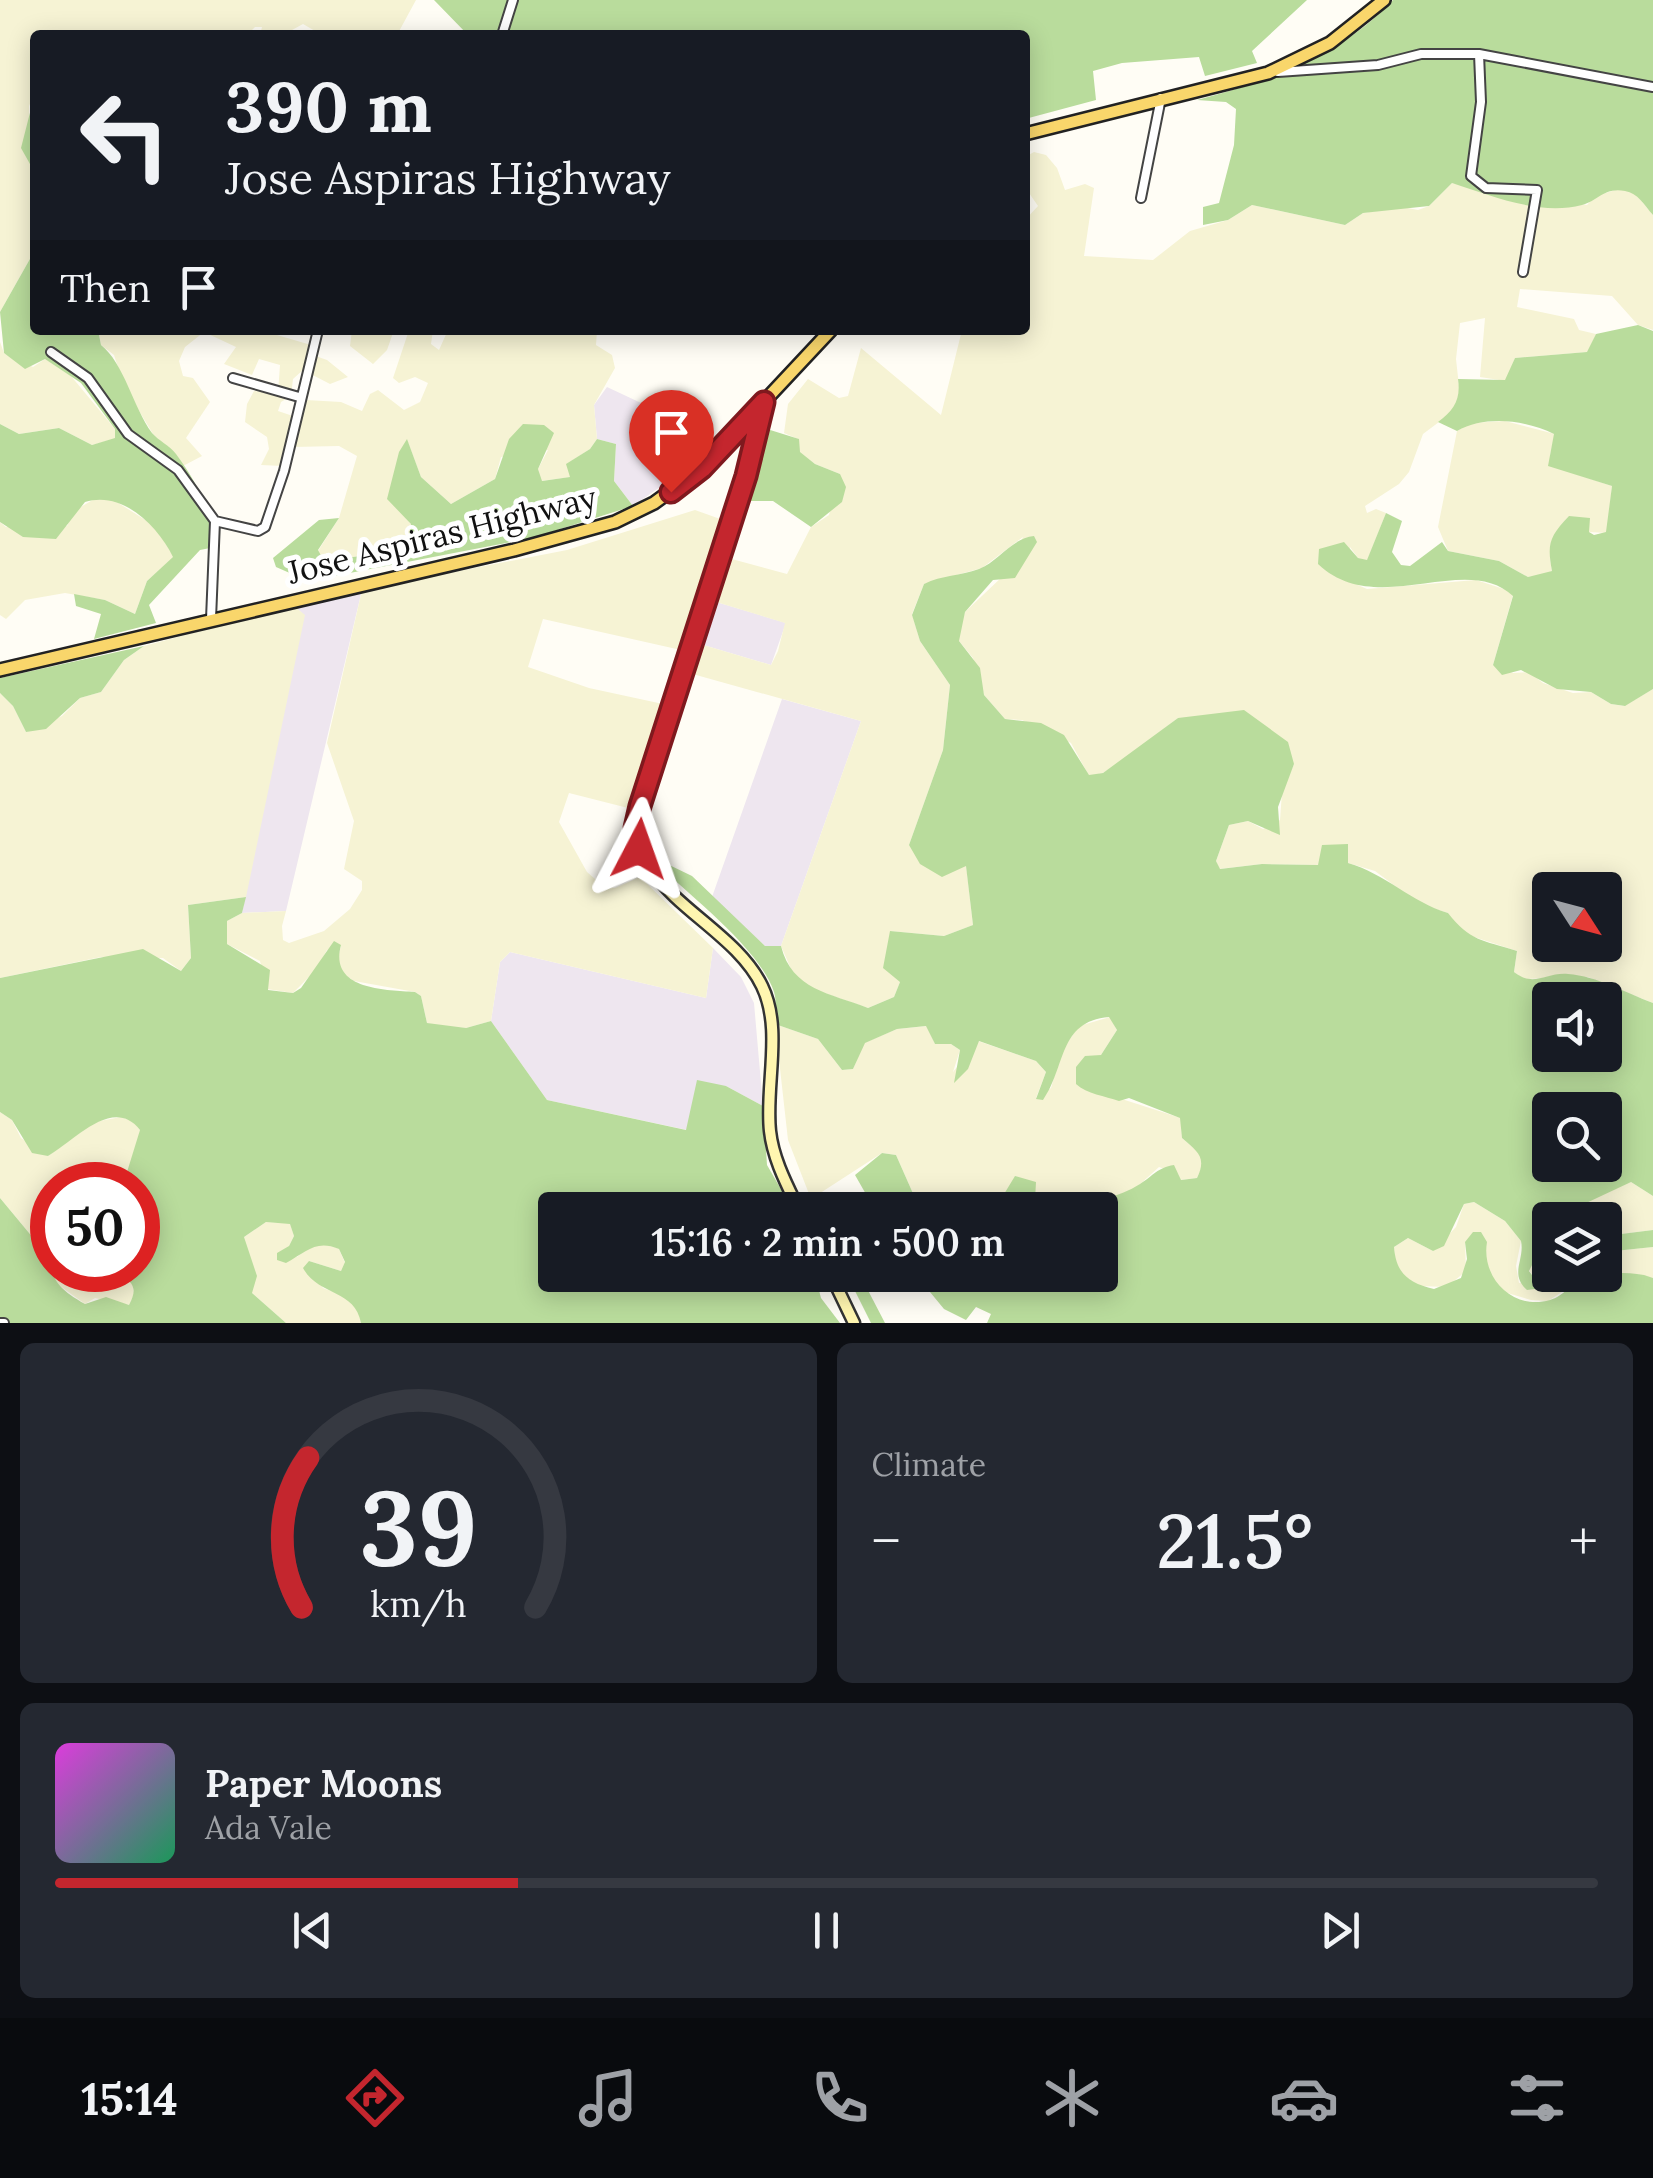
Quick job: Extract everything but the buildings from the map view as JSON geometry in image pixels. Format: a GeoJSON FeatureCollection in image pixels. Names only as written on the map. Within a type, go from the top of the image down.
{"type":"FeatureCollection","features":[{"type":"Feature","properties":{"kind":"main road"},"geometry":{"type":"LineString","coordinates":[[1030,133],[1268,72],[1330,43],[1384,0]]}},
{"type":"Feature","properties":{"kind":"main road","name":"Jose Aspiras Highway"},"geometry":{"type":"LineString","coordinates":[[0,670],[514,550],[615,522],[689,479],[825,335]]}},
{"type":"Feature","properties":{"kind":"main road"},"geometry":{"type":"LineString","coordinates":[[764,402],[746,476],[640,806],[636,837],[654,876],[716,930],[762,986],[770,1010],[770,1133],[791,1192]]}},
{"type":"Feature","properties":{"kind":"main road"},"geometry":{"type":"LineString","coordinates":[[839,1292],[854,1323]]}},
{"type":"Feature","properties":{"kind":"street"},"geometry":{"type":"LineString","coordinates":[[504,30],[513,0]]}},
{"type":"Feature","properties":{"kind":"street"},"geometry":{"type":"LineString","coordinates":[[1268,72],[1378,65],[1421,54],[1480,54],[1653,87]]}},
{"type":"Feature","properties":{"kind":"street"},"geometry":{"type":"LineString","coordinates":[[1480,54],[1481,102],[1471,176],[1486,188],[1536,190],[1523,272]]}},
{"type":"Feature","properties":{"kind":"street"},"geometry":{"type":"LineString","coordinates":[[1141,198],[1161,98]]}},
{"type":"Feature","properties":{"kind":"street"},"geometry":{"type":"LineString","coordinates":[[215,521],[257,531],[264,528],[284,471],[317,335]]}},
{"type":"Feature","properties":{"kind":"street"},"geometry":{"type":"LineString","coordinates":[[52,352],[88,378],[128,434],[178,470],[215,521],[211,619]]}},
{"type":"Feature","properties":{"kind":"street"},"geometry":{"type":"LineString","coordinates":[[233,378],[299,396]]}},
{"type":"Feature","properties":{"kind":"shaded area"},"geometry":{"type":"Polygon","coordinates":[[[0,0],[416,0],[400,30],[313,30],[303,24],[292,30],[30,30],[30,259],[0,312],[0,0]]]}},
{"type":"Feature","properties":{"kind":"shaded area"},"geometry":{"type":"Polygon","coordinates":[[[1034,152],[1046,155],[1057,168],[1065,190],[1085,184],[1094,188],[1084,256],[1153,260],[1190,231],[1228,220],[1252,205],[1345,225],[1363,213],[1429,206],[1452,183],[1587,205],[1595,196],[1619,189],[1635,193],[1653,215],[1653,330],[1638,325],[1612,296],[1520,289],[1517,307],[1574,319],[1579,330],[1596,334],[1588,352],[1515,358],[1506,381],[1480,377],[1485,318],[1460,323],[1456,359],[1460,395],[1451,413],[1423,434],[1409,472],[1399,484],[1365,506],[1367,513],[1376,509],[1386,513],[1367,561],[1358,558],[1350,547],[1351,582],[1367,589],[1476,580],[1507,590],[1513,595],[1493,665],[1513,673],[1529,672],[1543,683],[1573,693],[1591,692],[1611,704],[1624,706],[1653,689],[1653,1003],[1622,991],[1622,982],[1600,982],[1588,977],[1523,979],[1514,972],[1517,951],[1465,934],[1457,929],[1448,913],[1419,904],[1375,871],[1348,863],[1348,845],[1318,865],[1262,864],[1219,869],[1216,861],[1229,825],[1248,821],[1263,829],[1280,820],[1282,792],[1294,764],[1178,718],[1103,773],[1089,776],[1071,743],[1022,720],[1005,719],[984,695],[973,658],[959,641],[959,630],[965,612],[1003,576],[1023,537],[982,568],[924,584],[912,614],[920,641],[950,685],[943,750],[909,845],[954,868],[966,865],[973,925],[944,936],[890,931],[900,982],[894,997],[868,1008],[803,986],[794,976],[781,946],[861,721],[689,673],[700,644],[771,665],[785,623],[713,601],[728,558],[787,574],[811,527],[829,515],[840,474],[815,464],[799,452],[798,439],[784,433],[788,404],[808,379],[839,398],[848,396],[861,348],[941,415],[961,335],[1030,335],[1030,215],[1038,206],[1030,194],[1030,154],[1034,152]]]}},
{"type":"Feature","properties":{"kind":"shaded area"},"geometry":{"type":"Polygon","coordinates":[[[99,335],[200,335],[185,347],[179,361],[183,376],[193,378],[210,402],[186,438],[202,456],[183,466],[153,434],[124,386],[114,355],[101,345],[99,335]]]}},
{"type":"Feature","properties":{"kind":"shaded area"},"geometry":{"type":"Polygon","coordinates":[[[210,335],[277,335],[311,345],[310,354],[327,360],[348,377],[330,384],[303,370],[293,379],[291,396],[281,402],[278,411],[293,416],[298,415],[306,400],[341,402],[362,411],[370,394],[378,390],[404,410],[420,402],[428,383],[415,377],[399,383],[393,378],[407,335],[432,335],[431,344],[439,350],[446,335],[597,335],[596,345],[612,355],[615,368],[594,405],[597,439],[590,449],[567,464],[571,477],[541,481],[538,469],[548,450],[501,457],[495,479],[451,504],[421,477],[407,440],[395,472],[400,510],[411,524],[408,543],[382,553],[324,561],[318,551],[339,518],[357,456],[339,446],[293,447],[283,466],[261,465],[269,449],[267,437],[245,422],[247,404],[254,391],[278,393],[280,365],[259,359],[252,375],[224,364],[236,347],[210,335]]]}},
{"type":"Feature","properties":{"kind":"shaded area"},"geometry":{"type":"Polygon","coordinates":[[[351,335],[392,335],[387,350],[373,364],[350,346],[351,335]]]}},
{"type":"Feature","properties":{"kind":"shaded area"},"geometry":{"type":"Polygon","coordinates":[[[0,342],[4,353],[33,367],[45,359],[66,370],[115,429],[115,439],[92,445],[59,428],[19,434],[0,424],[0,342]]]}},
{"type":"Feature","properties":{"kind":"shaded area"},"geometry":{"type":"Polygon","coordinates":[[[607,387],[688,425],[658,463],[670,480],[633,506],[614,481],[616,444],[597,439],[594,405],[607,387]]]}},
{"type":"Feature","properties":{"kind":"shaded area"},"geometry":{"type":"Polygon","coordinates":[[[1505,421],[1555,434],[1550,455],[1576,474],[1612,486],[1607,533],[1589,532],[1589,518],[1550,558],[1552,571],[1543,575],[1528,577],[1499,561],[1448,551],[1438,527],[1457,431],[1470,423],[1505,421]]]}},
{"type":"Feature","properties":{"kind":"shaded area"},"geometry":{"type":"Polygon","coordinates":[[[96,498],[112,499],[155,526],[174,557],[147,581],[135,614],[105,600],[65,593],[25,600],[6,619],[0,615],[0,522],[6,527],[67,526],[74,511],[96,498]]]}},
{"type":"Feature","properties":{"kind":"shaded area"},"geometry":{"type":"Polygon","coordinates":[[[695,510],[723,520],[681,650],[543,619],[528,667],[589,688],[663,704],[632,809],[569,793],[559,822],[587,872],[602,885],[615,888],[640,877],[713,948],[706,998],[510,952],[500,962],[491,1021],[466,1028],[440,1027],[427,1023],[421,996],[415,992],[354,981],[339,971],[336,964],[341,946],[327,950],[316,970],[293,993],[267,989],[260,961],[227,944],[227,921],[242,913],[286,911],[283,940],[289,943],[324,931],[350,909],[362,890],[362,881],[344,869],[354,821],[327,743],[362,590],[567,550],[695,510]]]}},
{"type":"Feature","properties":{"kind":"shaded area"},"geometry":{"type":"Polygon","coordinates":[[[362,590],[286,911],[242,913],[304,615],[294,606],[362,590]]]}},
{"type":"Feature","properties":{"kind":"shaded area"},"geometry":{"type":"Polygon","coordinates":[[[713,601],[786,623],[771,665],[700,644],[713,601]]]}},
{"type":"Feature","properties":{"kind":"shaded area"},"geometry":{"type":"Polygon","coordinates":[[[294,606],[305,615],[246,897],[188,905],[191,958],[181,971],[163,958],[101,957],[0,978],[0,693],[13,706],[26,732],[62,716],[80,698],[101,692],[124,660],[144,646],[294,606]]]}},
{"type":"Feature","properties":{"kind":"shaded area"},"geometry":{"type":"Polygon","coordinates":[[[782,699],[861,721],[781,946],[765,946],[712,897],[782,699]]]}},
{"type":"Feature","properties":{"kind":"shaded area"},"geometry":{"type":"Polygon","coordinates":[[[713,948],[741,977],[754,1003],[763,1106],[726,1086],[687,1130],[547,1100],[491,1021],[500,962],[510,952],[706,998],[713,948]]]}},
{"type":"Feature","properties":{"kind":"shaded area"},"geometry":{"type":"Polygon","coordinates":[[[1110,1017],[1117,1030],[1101,1055],[1103,1093],[1181,1118],[1182,1138],[1202,1155],[1203,1165],[1197,1178],[1180,1180],[1178,1174],[1159,1167],[1137,1187],[1118,1196],[1118,1192],[1029,1192],[1016,1176],[1006,1192],[912,1192],[896,1155],[882,1153],[822,1192],[808,1192],[788,1140],[775,1024],[818,1039],[842,1070],[853,1069],[864,1043],[897,1029],[927,1026],[935,1044],[951,1044],[960,1050],[953,1072],[978,1041],[1036,1061],[1046,1072],[1036,1098],[1051,1088],[1062,1050],[1079,1026],[1110,1017]]]}},
{"type":"Feature","properties":{"kind":"shaded area"},"geometry":{"type":"Polygon","coordinates":[[[0,1112],[12,1120],[21,1138],[48,1156],[94,1122],[121,1117],[133,1121],[140,1130],[131,1162],[30,1162],[30,1234],[0,1198],[0,1112]]]}},
{"type":"Feature","properties":{"kind":"shaded area"},"geometry":{"type":"Polygon","coordinates":[[[1631,1182],[1653,1196],[1653,1230],[1622,1234],[1622,1202],[1586,1202],[1618,1184],[1631,1182]]]}},
{"type":"Feature","properties":{"kind":"shaded area"},"geometry":{"type":"Polygon","coordinates":[[[1474,1202],[1505,1221],[1521,1241],[1516,1266],[1519,1283],[1532,1281],[1532,1292],[1562,1292],[1548,1301],[1504,1292],[1492,1281],[1484,1258],[1465,1242],[1466,1271],[1447,1287],[1419,1286],[1404,1276],[1395,1267],[1394,1247],[1408,1238],[1433,1251],[1456,1227],[1464,1204],[1474,1202]]]}},
{"type":"Feature","properties":{"kind":"shaded area"},"geometry":{"type":"Polygon","coordinates":[[[266,1222],[290,1223],[294,1236],[289,1246],[297,1257],[310,1246],[326,1243],[339,1249],[345,1263],[341,1271],[309,1261],[323,1288],[348,1297],[359,1308],[361,1323],[286,1323],[252,1293],[244,1237],[266,1222]]]}},
{"type":"Feature","properties":{"kind":"shaded area"},"geometry":{"type":"Polygon","coordinates":[[[1653,1247],[1653,1278],[1622,1275],[1622,1250],[1653,1247]]]}},
{"type":"Feature","properties":{"kind":"shaded area"},"geometry":{"type":"Polygon","coordinates":[[[68,1292],[134,1292],[129,1305],[95,1298],[85,1304],[68,1292]]]}},
{"type":"Feature","properties":{"kind":"green space"},"geometry":{"type":"Polygon","coordinates":[[[434,0],[1307,0],[1252,51],[1257,63],[1205,76],[1199,57],[1122,63],[1093,71],[1096,100],[1030,118],[1030,30],[463,30],[434,0]]]}},
{"type":"Feature","properties":{"kind":"green space"},"geometry":{"type":"Polygon","coordinates":[[[1393,0],[1653,0],[1653,215],[1637,197],[1625,191],[1606,193],[1582,205],[1549,208],[1516,203],[1452,183],[1429,206],[1363,213],[1345,225],[1252,205],[1228,220],[1203,225],[1203,207],[1219,203],[1234,145],[1236,109],[1226,102],[1197,100],[1277,75],[1327,52],[1393,0]]]}},
{"type":"Feature","properties":{"kind":"green space"},"geometry":{"type":"Polygon","coordinates":[[[30,113],[30,164],[21,148],[30,113]]]}},
{"type":"Feature","properties":{"kind":"green space"},"geometry":{"type":"Polygon","coordinates":[[[30,259],[30,335],[99,335],[145,422],[176,454],[197,486],[220,546],[200,550],[149,605],[156,623],[94,639],[101,614],[76,606],[74,594],[105,600],[135,614],[147,581],[173,557],[137,513],[112,501],[85,502],[56,539],[23,537],[0,522],[0,424],[19,434],[59,428],[92,445],[115,438],[115,429],[81,383],[45,359],[25,369],[4,353],[0,312],[30,259]]]}},
{"type":"Feature","properties":{"kind":"green space"},"geometry":{"type":"Polygon","coordinates":[[[1638,325],[1653,331],[1653,689],[1625,706],[1611,704],[1591,692],[1557,689],[1521,670],[1502,675],[1493,665],[1513,596],[1493,584],[1471,580],[1367,586],[1341,580],[1318,564],[1319,549],[1344,542],[1358,558],[1367,560],[1386,513],[1402,521],[1392,552],[1401,565],[1410,566],[1442,542],[1448,551],[1499,561],[1528,577],[1552,571],[1551,541],[1569,516],[1590,518],[1589,532],[1594,535],[1606,532],[1612,486],[1548,466],[1554,434],[1505,421],[1480,423],[1457,431],[1438,422],[1455,404],[1458,379],[1505,380],[1515,358],[1587,352],[1596,334],[1638,325]]]}},
{"type":"Feature","properties":{"kind":"green space"},"geometry":{"type":"Polygon","coordinates":[[[523,424],[544,425],[554,433],[538,469],[542,481],[570,477],[566,464],[590,449],[597,439],[616,444],[614,481],[633,506],[532,538],[308,581],[276,567],[273,558],[319,520],[339,518],[318,550],[324,561],[382,553],[408,543],[411,524],[387,499],[399,452],[407,439],[421,477],[451,504],[495,479],[509,439],[523,424]]]}},
{"type":"Feature","properties":{"kind":"green space"},"geometry":{"type":"Polygon","coordinates":[[[767,429],[799,439],[800,452],[815,464],[840,474],[846,487],[842,502],[811,527],[773,501],[743,501],[767,429]]]}},
{"type":"Feature","properties":{"kind":"green space"},"geometry":{"type":"Polygon","coordinates":[[[1034,536],[1037,542],[1015,578],[993,580],[965,612],[959,641],[980,668],[984,695],[1005,719],[1041,723],[1064,735],[1089,775],[1103,773],[1178,718],[1244,710],[1288,742],[1294,764],[1278,807],[1280,835],[1248,821],[1229,825],[1216,861],[1220,869],[1262,864],[1318,865],[1322,845],[1348,844],[1348,863],[1448,913],[1478,938],[1517,951],[1514,972],[1521,977],[1579,975],[1603,982],[1532,982],[1532,1072],[1622,1072],[1622,990],[1653,1003],[1653,1196],[1631,1182],[1588,1202],[1532,1202],[1532,1289],[1527,1290],[1519,1278],[1521,1241],[1505,1221],[1474,1202],[1464,1204],[1444,1246],[1433,1251],[1408,1238],[1394,1247],[1397,1264],[1405,1276],[1434,1289],[1461,1278],[1467,1259],[1465,1242],[1473,1232],[1481,1232],[1487,1242],[1486,1255],[1494,1279],[1512,1296],[1536,1302],[1563,1292],[1622,1292],[1622,1273],[1644,1275],[1653,1278],[1653,1323],[987,1323],[991,1314],[976,1307],[966,1320],[944,1309],[930,1292],[1118,1292],[1118,1194],[1174,1165],[1181,1180],[1197,1178],[1199,1155],[1182,1138],[1180,1118],[1129,1098],[1119,1101],[1096,1094],[1076,1084],[1076,1067],[1085,1056],[1101,1055],[1117,1030],[1109,1017],[1092,1020],[1072,1037],[1043,1100],[1036,1099],[1046,1072],[1036,1061],[979,1041],[968,1069],[954,1083],[960,1050],[951,1044],[935,1044],[926,1026],[897,1029],[865,1043],[853,1069],[842,1070],[818,1039],[775,1024],[774,992],[754,958],[656,863],[661,861],[692,876],[765,946],[781,946],[794,972],[814,988],[868,1008],[894,997],[900,982],[883,968],[890,931],[944,936],[973,925],[966,866],[942,877],[920,864],[909,845],[943,750],[950,685],[920,641],[912,615],[924,584],[979,569],[1012,545],[1034,536]]]}},
{"type":"Feature","properties":{"kind":"green space"},"geometry":{"type":"Polygon","coordinates":[[[144,646],[124,660],[101,692],[80,698],[46,729],[26,732],[13,706],[0,693],[0,678],[144,646]]]}},
{"type":"Feature","properties":{"kind":"green space"},"geometry":{"type":"Polygon","coordinates":[[[246,897],[242,913],[227,921],[227,944],[270,970],[268,990],[293,993],[301,988],[334,941],[341,945],[339,960],[350,979],[374,988],[415,992],[421,996],[427,1023],[466,1028],[491,1021],[547,1100],[686,1130],[697,1080],[726,1086],[763,1106],[767,1165],[783,1192],[538,1192],[538,1292],[819,1292],[840,1323],[361,1323],[352,1304],[318,1284],[303,1268],[309,1261],[341,1271],[345,1262],[339,1249],[317,1246],[286,1263],[277,1260],[277,1253],[289,1246],[294,1236],[290,1224],[266,1222],[244,1237],[257,1276],[252,1293],[286,1323],[0,1323],[0,1198],[30,1234],[30,1292],[68,1292],[85,1304],[106,1297],[129,1305],[133,1292],[160,1292],[160,1162],[130,1162],[140,1130],[129,1120],[118,1117],[93,1125],[48,1156],[32,1153],[12,1120],[0,1112],[0,978],[143,949],[181,971],[191,958],[188,905],[246,897]]]}},
{"type":"Feature","properties":{"kind":"green space"},"geometry":{"type":"Polygon","coordinates":[[[882,1153],[896,1155],[912,1192],[865,1192],[855,1175],[882,1153]]]}},
{"type":"Feature","properties":{"kind":"green space"},"geometry":{"type":"Polygon","coordinates":[[[1015,1176],[1036,1182],[1035,1192],[1005,1192],[1015,1176]]]}},
{"type":"Feature","properties":{"kind":"green space"},"geometry":{"type":"Polygon","coordinates":[[[1653,1230],[1653,1247],[1622,1250],[1622,1234],[1653,1230]]]}},
{"type":"Feature","properties":{"kind":"green space"},"geometry":{"type":"Polygon","coordinates":[[[856,1292],[869,1292],[885,1323],[871,1323],[856,1292]]]}},
{"type":"Feature","properties":{"kind":"route"},"geometry":{"type":"LineString","coordinates":[[639,849],[635,828],[640,806],[746,476],[764,402],[702,468],[671,492]]}}]}
